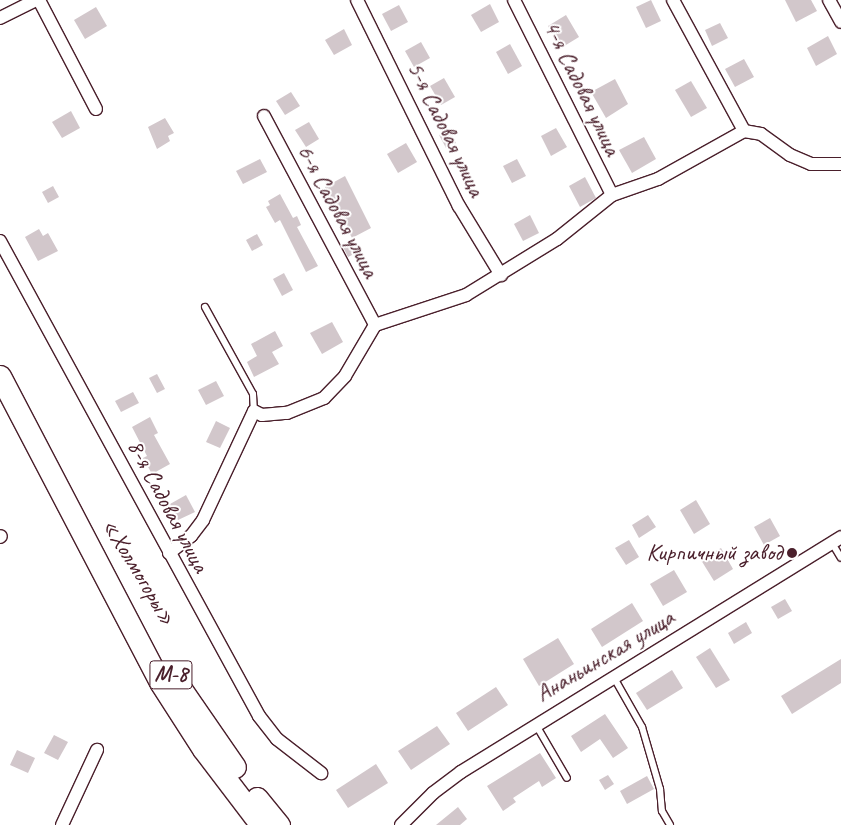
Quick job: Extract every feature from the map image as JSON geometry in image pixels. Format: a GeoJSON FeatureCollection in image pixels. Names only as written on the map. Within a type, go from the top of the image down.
{"type":"FeatureCollection","features":[{"type":"Feature","properties":{"kind":"highway","name":"«Холмогоры»"},"geometry":{"type":"LineString","coordinates":[[0,376],[76,517],[160,682],[203,749],[261,825]]}},
{"type":"Feature","properties":{"kind":"highway","name":"«Холмогоры»"},"geometry":{"type":"LineString","coordinates":[[76,517],[182,691],[279,825]]}},
{"type":"Feature","properties":{"kind":"street"},"geometry":{"type":"LineString","coordinates":[[0,18],[37,0],[96,109]]}},
{"type":"Feature","properties":{"kind":"street","name":"5-я Садовая улица"},"geometry":{"type":"LineString","coordinates":[[358,0],[459,206],[501,275]]}},
{"type":"Feature","properties":{"kind":"street","name":"4-я Садовая улица"},"geometry":{"type":"LineString","coordinates":[[514,0],[612,195]]}},
{"type":"Feature","properties":{"kind":"street"},"geometry":{"type":"LineString","coordinates":[[673,0],[744,131]]}},
{"type":"Feature","properties":{"kind":"street"},"geometry":{"type":"LineString","coordinates":[[829,0],[841,22]]}},
{"type":"Feature","properties":{"kind":"street","name":"6-я Садовая улица"},"geometry":{"type":"LineString","coordinates":[[264,116],[375,326]]}},
{"type":"Feature","properties":{"kind":"street"},"geometry":{"type":"LineString","coordinates":[[169,553],[192,536],[203,520],[254,411],[262,416],[288,413],[324,398],[337,388],[375,326],[466,294],[501,275],[570,230],[612,195],[658,179],[744,131],[761,134],[790,155],[811,164],[841,164]]}},
{"type":"Feature","properties":{"kind":"street","name":"8-я Садовая улица"},"geometry":{"type":"LineString","coordinates":[[0,241],[259,716],[277,739],[321,773]]}},
{"type":"Feature","properties":{"kind":"street","name":"Ананьинская улица"},"geometry":{"type":"LineString","coordinates":[[401,825],[445,784],[535,724],[836,540]]}},
{"type":"Feature","properties":{"kind":"street"},"geometry":{"type":"LineString","coordinates":[[62,825],[97,750]]}},
{"type":"Feature","properties":{"kind":"lane"},"geometry":{"type":"LineString","coordinates":[[205,307],[253,394],[254,411]]}},
{"type":"Feature","properties":{"kind":"lane"},"geometry":{"type":"LineString","coordinates":[[836,540],[841,558]]}},
{"type":"Feature","properties":{"kind":"lane"},"geometry":{"type":"LineString","coordinates":[[613,676],[642,727],[660,789],[662,811],[670,825]]}},
{"type":"Feature","properties":{"kind":"lane"},"geometry":{"type":"LineString","coordinates":[[535,724],[567,778]]}},
{"type":"Feature","properties":{"kind":"building"},"geometry":{"type":"Polygon","coordinates":[[[651,0],[661,21],[646,28],[636,7],[651,0]]]}},
{"type":"Feature","properties":{"kind":"building"},"geometry":{"type":"Polygon","coordinates":[[[785,0],[811,0],[817,11],[796,22],[785,0]]]}},
{"type":"Feature","properties":{"kind":"building"},"geometry":{"type":"Polygon","coordinates":[[[490,4],[499,22],[481,32],[471,15],[490,4]]]}},
{"type":"Feature","properties":{"kind":"building"},"geometry":{"type":"Polygon","coordinates":[[[399,5],[408,22],[391,31],[382,14],[399,5]]]}},
{"type":"Feature","properties":{"kind":"building"},"geometry":{"type":"Polygon","coordinates":[[[96,7],[107,26],[85,39],[74,20],[96,7]]]}},
{"type":"Feature","properties":{"kind":"building"},"geometry":{"type":"Polygon","coordinates":[[[566,15],[579,37],[561,48],[548,26],[566,15]]]}},
{"type":"Feature","properties":{"kind":"building"},"geometry":{"type":"Polygon","coordinates":[[[720,23],[728,38],[712,46],[705,30],[720,23]]]}},
{"type":"Feature","properties":{"kind":"building"},"geometry":{"type":"Polygon","coordinates":[[[344,29],[352,45],[334,55],[325,40],[344,29]]]}},
{"type":"Feature","properties":{"kind":"building"},"geometry":{"type":"Polygon","coordinates":[[[828,36],[837,54],[816,66],[807,48],[828,36]]]}},
{"type":"Feature","properties":{"kind":"building"},"geometry":{"type":"Polygon","coordinates":[[[421,42],[430,58],[414,67],[405,51],[421,42]]]}},
{"type":"Feature","properties":{"kind":"building"},"geometry":{"type":"Polygon","coordinates":[[[510,44],[522,66],[508,74],[496,52],[510,44]]]}},
{"type":"Feature","properties":{"kind":"building"},"geometry":{"type":"Polygon","coordinates":[[[744,59],[754,77],[735,87],[725,69],[744,59]]]}},
{"type":"Feature","properties":{"kind":"building"},"geometry":{"type":"Polygon","coordinates":[[[444,78],[455,97],[441,105],[430,86],[444,78]]]}},
{"type":"Feature","properties":{"kind":"building"},"geometry":{"type":"Polygon","coordinates":[[[615,79],[628,104],[606,118],[591,92],[615,79]]]}},
{"type":"Feature","properties":{"kind":"building"},"geometry":{"type":"Polygon","coordinates":[[[691,81],[707,108],[691,117],[675,90],[691,81]]]}},
{"type":"Feature","properties":{"kind":"building"},"geometry":{"type":"Polygon","coordinates":[[[291,92],[300,106],[285,115],[276,101],[291,92]]]}},
{"type":"Feature","properties":{"kind":"building"},"geometry":{"type":"Polygon","coordinates":[[[71,111],[80,128],[62,138],[52,122],[71,111]]]}},
{"type":"Feature","properties":{"kind":"building"},"geometry":{"type":"Polygon","coordinates":[[[165,118],[174,133],[168,136],[170,141],[157,149],[148,127],[165,118]]]}},
{"type":"Feature","properties":{"kind":"building"},"geometry":{"type":"Polygon","coordinates":[[[309,122],[319,139],[306,147],[295,130],[309,122]]]}},
{"type":"Feature","properties":{"kind":"building"},"geometry":{"type":"Polygon","coordinates":[[[556,128],[567,147],[551,156],[541,136],[556,128]]]}},
{"type":"Feature","properties":{"kind":"building"},"geometry":{"type":"Polygon","coordinates":[[[449,130],[456,143],[446,148],[439,135],[449,130]]]}},
{"type":"Feature","properties":{"kind":"building"},"geometry":{"type":"Polygon","coordinates":[[[644,137],[656,159],[632,173],[619,150],[644,137]]]}},
{"type":"Feature","properties":{"kind":"building"},"geometry":{"type":"Polygon","coordinates":[[[406,143],[417,162],[398,173],[387,154],[406,143]]]}},
{"type":"Feature","properties":{"kind":"building"},"geometry":{"type":"Polygon","coordinates":[[[260,159],[267,172],[243,184],[236,171],[260,159]]]}},
{"type":"Feature","properties":{"kind":"building"},"geometry":{"type":"Polygon","coordinates":[[[517,159],[526,176],[512,183],[503,166],[517,159]]]}},
{"type":"Feature","properties":{"kind":"building"},"geometry":{"type":"Polygon","coordinates":[[[345,176],[371,228],[352,238],[325,187],[345,176]]]}},
{"type":"Feature","properties":{"kind":"building"},"geometry":{"type":"Polygon","coordinates":[[[585,177],[596,198],[580,207],[569,186],[585,177]]]}},
{"type":"Feature","properties":{"kind":"building"},"geometry":{"type":"Polygon","coordinates":[[[53,186],[59,197],[48,203],[42,192],[53,186]]]}},
{"type":"Feature","properties":{"kind":"building"},"geometry":{"type":"Polygon","coordinates":[[[280,194],[293,218],[297,216],[301,225],[297,227],[318,266],[306,272],[280,220],[275,223],[266,207],[270,205],[268,201],[280,194]]]}},
{"type":"Feature","properties":{"kind":"building"},"geometry":{"type":"Polygon","coordinates":[[[530,215],[539,233],[523,241],[514,224],[530,215]]]}},
{"type":"Feature","properties":{"kind":"building"},"geometry":{"type":"Polygon","coordinates":[[[39,229],[43,236],[48,233],[58,251],[38,261],[25,237],[39,229]]]}},
{"type":"Feature","properties":{"kind":"building"},"geometry":{"type":"Polygon","coordinates":[[[257,234],[263,245],[252,251],[246,240],[257,234]]]}},
{"type":"Feature","properties":{"kind":"building"},"geometry":{"type":"Polygon","coordinates":[[[354,241],[360,251],[348,257],[343,247],[354,241]]]}},
{"type":"Feature","properties":{"kind":"building"},"geometry":{"type":"Polygon","coordinates":[[[284,273],[293,290],[282,296],[273,279],[284,273]]]}},
{"type":"Feature","properties":{"kind":"building"},"geometry":{"type":"Polygon","coordinates":[[[332,322],[343,342],[322,354],[310,333],[332,322]]]}},
{"type":"Feature","properties":{"kind":"building"},"geometry":{"type":"Polygon","coordinates":[[[275,331],[283,346],[272,352],[279,364],[254,377],[247,362],[257,356],[251,344],[275,331]]]}},
{"type":"Feature","properties":{"kind":"building"},"geometry":{"type":"Polygon","coordinates":[[[157,374],[165,389],[157,393],[149,378],[157,374]]]}},
{"type":"Feature","properties":{"kind":"building"},"geometry":{"type":"Polygon","coordinates":[[[216,381],[224,396],[206,405],[198,390],[216,381]]]}},
{"type":"Feature","properties":{"kind":"building"},"geometry":{"type":"Polygon","coordinates":[[[133,392],[139,403],[121,412],[115,401],[133,392]]]}},
{"type":"Feature","properties":{"kind":"building"},"geometry":{"type":"Polygon","coordinates":[[[150,417],[158,433],[154,435],[170,464],[152,474],[143,458],[147,456],[132,427],[150,417]]]}},
{"type":"Feature","properties":{"kind":"building"},"geometry":{"type":"Polygon","coordinates":[[[216,421],[230,428],[220,448],[206,442],[216,421]]]}},
{"type":"Feature","properties":{"kind":"building"},"geometry":{"type":"Polygon","coordinates":[[[186,495],[195,512],[178,520],[170,504],[186,495]]]}},
{"type":"Feature","properties":{"kind":"building"},"geometry":{"type":"Polygon","coordinates":[[[696,500],[710,524],[694,534],[680,510],[696,500]]]}},
{"type":"Feature","properties":{"kind":"building"},"geometry":{"type":"Polygon","coordinates":[[[648,515],[656,527],[639,538],[632,525],[648,515]]]}},
{"type":"Feature","properties":{"kind":"building"},"geometry":{"type":"Polygon","coordinates":[[[770,518],[780,536],[764,545],[754,527],[770,518]]]}},
{"type":"Feature","properties":{"kind":"building"},"geometry":{"type":"Polygon","coordinates":[[[629,540],[639,557],[626,565],[615,548],[629,540]]]}},
{"type":"Feature","properties":{"kind":"building"},"geometry":{"type":"Polygon","coordinates":[[[721,548],[733,569],[714,581],[701,560],[721,548]]]}},
{"type":"Feature","properties":{"kind":"building"},"geometry":{"type":"Polygon","coordinates":[[[674,570],[687,592],[663,606],[650,584],[674,570]]]}},
{"type":"Feature","properties":{"kind":"building"},"geometry":{"type":"Polygon","coordinates":[[[785,599],[792,611],[778,619],[771,607],[785,599]]]}},
{"type":"Feature","properties":{"kind":"building"},"geometry":{"type":"Polygon","coordinates":[[[632,603],[643,621],[602,647],[591,629],[632,603]]]}},
{"type":"Feature","properties":{"kind":"building"},"geometry":{"type":"Polygon","coordinates":[[[746,622],[752,633],[734,644],[728,633],[746,622]]]}},
{"type":"Feature","properties":{"kind":"building"},"geometry":{"type":"Polygon","coordinates":[[[558,638],[574,664],[539,686],[523,659],[558,638]]]}},
{"type":"Feature","properties":{"kind":"building"},"geometry":{"type":"Polygon","coordinates":[[[710,648],[730,680],[716,688],[696,657],[710,648]]]}},
{"type":"Feature","properties":{"kind":"building"},"geometry":{"type":"Polygon","coordinates":[[[841,659],[841,683],[792,714],[781,696],[841,659]]]}},
{"type":"Feature","properties":{"kind":"building"},"geometry":{"type":"Polygon","coordinates":[[[672,670],[683,688],[647,710],[636,693],[672,670]]]}},
{"type":"Feature","properties":{"kind":"building"},"geometry":{"type":"Polygon","coordinates":[[[496,687],[508,705],[468,731],[456,713],[496,687]]]}},
{"type":"Feature","properties":{"kind":"building"},"geometry":{"type":"Polygon","coordinates":[[[605,714],[628,748],[613,758],[600,739],[581,752],[571,736],[605,714]]]}},
{"type":"Feature","properties":{"kind":"building"},"geometry":{"type":"Polygon","coordinates":[[[437,726],[450,744],[411,770],[398,751],[437,726]]]}},
{"type":"Feature","properties":{"kind":"building"},"geometry":{"type":"Polygon","coordinates":[[[54,735],[68,742],[58,760],[44,753],[54,735]]]}},
{"type":"Feature","properties":{"kind":"building"},"geometry":{"type":"Polygon","coordinates":[[[17,750],[35,758],[28,773],[10,765],[17,750]]]}},
{"type":"Feature","properties":{"kind":"building"},"geometry":{"type":"Polygon","coordinates":[[[540,753],[556,778],[542,787],[539,781],[513,798],[516,802],[503,811],[487,786],[540,753]]]}},
{"type":"Feature","properties":{"kind":"building"},"geometry":{"type":"Polygon","coordinates":[[[376,764],[388,783],[348,808],[336,790],[376,764]]]}},
{"type":"Feature","properties":{"kind":"building"},"geometry":{"type":"Polygon","coordinates":[[[608,775],[614,784],[605,790],[599,780],[608,775]]]}},
{"type":"Feature","properties":{"kind":"building"},"geometry":{"type":"Polygon","coordinates":[[[647,776],[654,789],[627,804],[620,791],[647,776]]]}},
{"type":"Feature","properties":{"kind":"building"},"geometry":{"type":"Polygon","coordinates":[[[458,807],[467,819],[460,825],[436,825],[458,807]]]}},
{"type":"Feature","properties":{"kind":"place","name":"Кирпичный завод"},"geometry":{"type":"Point","coordinates":[792,553]}}]}
